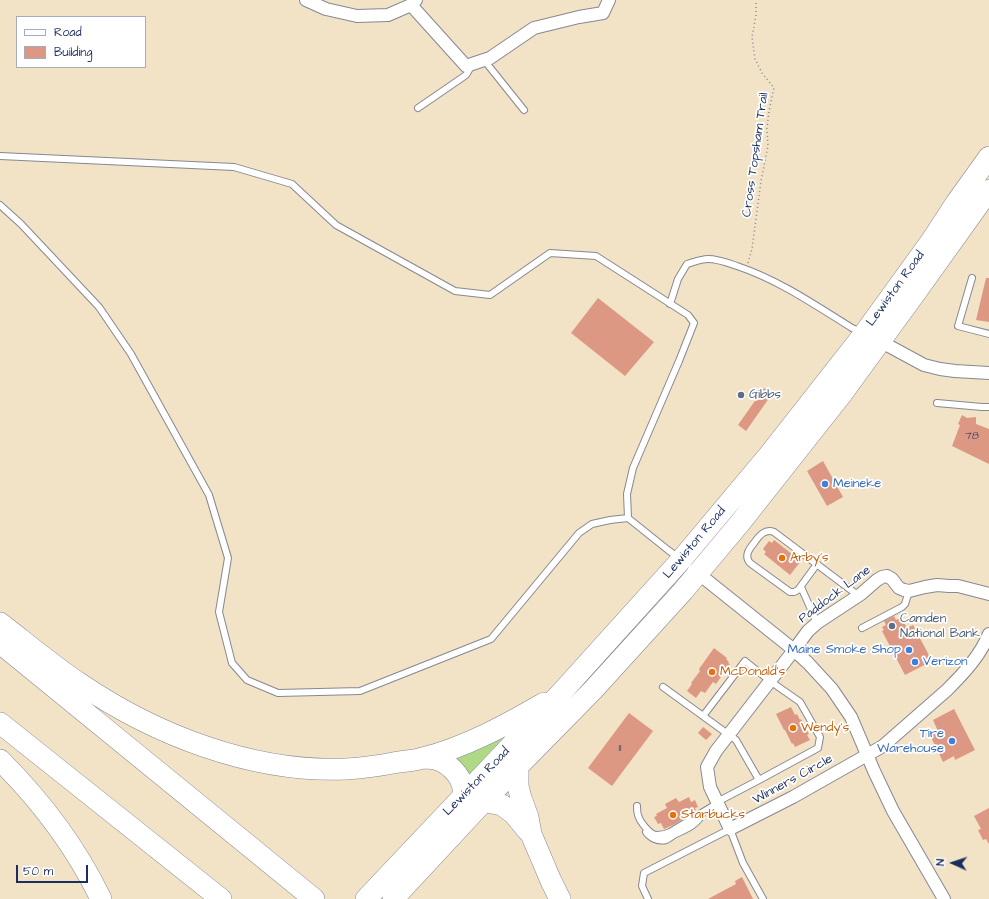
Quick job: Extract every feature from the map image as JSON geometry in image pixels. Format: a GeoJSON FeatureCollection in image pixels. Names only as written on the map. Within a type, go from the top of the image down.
{"type":"FeatureCollection","features":[{"type":"Feature","properties":{"kind":"highway","name":"Lewiston Road"},"geometry":{"type":"LineString","coordinates":[[393,899],[484,801],[594,690],[683,591],[740,523],[841,395],[872,337],[932,240],[989,157]]}},
{"type":"Feature","properties":{"kind":"highway","name":"Lewiston Road"},"geometry":{"type":"LineString","coordinates":[[366,899],[560,694],[682,560],[769,455],[872,337],[989,190]]}},
{"type":"Feature","properties":{"kind":"highway"},"geometry":{"type":"LineString","coordinates":[[0,623],[79,683],[156,726],[192,742],[214,749],[264,762],[293,766],[319,769],[345,769],[422,758],[458,746],[490,732],[560,694]]}},
{"type":"Feature","properties":{"kind":"highway"},"geometry":{"type":"LineString","coordinates":[[0,643],[314,899]]}},
{"type":"Feature","properties":{"kind":"highway"},"geometry":{"type":"LineString","coordinates":[[0,723],[221,899]]}},
{"type":"Feature","properties":{"kind":"highway"},"geometry":{"type":"LineString","coordinates":[[422,758],[441,761],[451,768],[461,782],[463,787],[461,825]]}},
{"type":"Feature","properties":{"kind":"highway"},"geometry":{"type":"LineString","coordinates":[[0,760],[38,802],[61,832],[80,861],[101,899]]}},
{"type":"Feature","properties":{"kind":"highway"},"geometry":{"type":"LineString","coordinates":[[518,767],[518,786],[528,818],[531,834],[560,899]]}},
{"type":"Feature","properties":{"kind":"highway"},"geometry":{"type":"LineString","coordinates":[[463,797],[502,805],[514,814],[531,834]]}},
{"type":"Feature","properties":{"kind":"street"},"geometry":{"type":"LineString","coordinates":[[306,0],[326,9],[357,16],[388,14],[414,2],[466,66],[490,58],[534,28],[579,16],[603,13],[609,0]]}},
{"type":"Feature","properties":{"kind":"street"},"geometry":{"type":"LineString","coordinates":[[872,337],[924,365],[955,372],[989,373]]}},
{"type":"Feature","properties":{"kind":"street"},"geometry":{"type":"LineString","coordinates":[[682,560],[794,650],[832,689],[851,717],[893,811],[944,899]]}},
{"type":"Feature","properties":{"kind":"street","name":"Paddock Lane"},"geometry":{"type":"LineString","coordinates":[[794,650],[808,631],[817,623],[859,596],[874,582],[882,577],[887,576],[892,578],[900,588],[909,591]]}},
{"type":"Feature","properties":{"kind":"street"},"geometry":{"type":"LineString","coordinates":[[909,591],[937,585],[958,586],[989,594]]}},
{"type":"Feature","properties":{"kind":"street","name":"Winners Circle"},"geometry":{"type":"LineString","coordinates":[[730,830],[883,746],[947,690],[973,662],[989,634]]}},
{"type":"Feature","properties":{"kind":"street"},"geometry":{"type":"LineString","coordinates":[[730,830],[710,787],[707,767],[716,751],[794,650]]}},
{"type":"Feature","properties":{"kind":"lane"},"geometry":{"type":"LineString","coordinates":[[418,108],[466,75],[479,62],[524,110]]}},
{"type":"Feature","properties":{"kind":"lane"},"geometry":{"type":"LineString","coordinates":[[0,156],[234,167],[292,184],[336,225],[455,291],[490,295],[550,253],[596,256],[688,315],[694,323],[633,468],[627,494],[628,518]]}},
{"type":"Feature","properties":{"kind":"lane"},"geometry":{"type":"LineString","coordinates":[[0,205],[22,224],[99,307],[131,354],[209,495],[228,558],[219,612],[232,663],[247,680],[278,693],[360,691],[491,639],[579,533],[592,524],[628,518],[682,560]]}},
{"type":"Feature","properties":{"kind":"lane"},"geometry":{"type":"LineString","coordinates":[[670,304],[678,278],[687,264],[706,259],[725,262],[771,280],[798,294],[852,328],[872,337]]}},
{"type":"Feature","properties":{"kind":"lane"},"geometry":{"type":"LineString","coordinates":[[972,278],[958,326],[989,334]]}},
{"type":"Feature","properties":{"kind":"lane"},"geometry":{"type":"LineString","coordinates":[[937,403],[989,407]]}},
{"type":"Feature","properties":{"kind":"lane"},"geometry":{"type":"LineString","coordinates":[[817,564],[801,587],[794,592],[790,592],[750,563],[747,558],[749,550],[759,536],[762,533],[771,530],[817,564],[859,596]]}},
{"type":"Feature","properties":{"kind":"lane"},"geometry":{"type":"LineString","coordinates":[[801,587],[817,623]]}},
{"type":"Feature","properties":{"kind":"lane"},"geometry":{"type":"LineString","coordinates":[[862,628],[902,607],[905,604],[909,591]]}},
{"type":"Feature","properties":{"kind":"lane"},"geometry":{"type":"LineString","coordinates":[[637,806],[638,817],[646,828],[657,835],[665,834],[703,813],[717,802],[818,748],[820,737],[800,702],[745,661],[703,716]]}},
{"type":"Feature","properties":{"kind":"lane"},"geometry":{"type":"LineString","coordinates":[[663,687],[736,740],[759,780]]}},
{"type":"Feature","properties":{"kind":"lane"},"geometry":{"type":"LineString","coordinates":[[648,899],[642,886],[644,873],[730,830],[743,863],[763,899]]}},
{"type":"Feature","properties":{"kind":"path","name":"Cross Topsham Trail"},"geometry":{"type":"LineString","coordinates":[[746,269],[752,250],[761,181],[768,146],[767,128],[769,111],[774,88],[762,73],[756,58],[752,37],[756,15],[756,0]]}},
{"type":"Feature","properties":{"kind":"green space"},"geometry":{"type":"Polygon","coordinates":[[[505,736],[469,775],[447,760],[505,736]]]}},
{"type":"Feature","properties":{"kind":"building"},"geometry":{"type":"Polygon","coordinates":[[[986,278],[989,278],[989,322],[976,320],[986,278]]]}},
{"type":"Feature","properties":{"kind":"building"},"geometry":{"type":"Polygon","coordinates":[[[598,298],[654,342],[625,376],[571,333],[598,298]]]}},
{"type":"Feature","properties":{"kind":"building"},"geometry":{"type":"Polygon","coordinates":[[[764,388],[772,394],[746,431],[738,425],[764,388]]]}},
{"type":"Feature","properties":{"kind":"building"},"geometry":{"type":"Polygon","coordinates":[[[962,415],[967,418],[976,417],[976,424],[989,429],[989,464],[952,446],[962,415]]]}},
{"type":"Feature","properties":{"kind":"building","name":"Meineke"},"geometry":{"type":"Polygon","coordinates":[[[823,461],[843,497],[827,506],[807,471],[823,461]]]}},
{"type":"Feature","properties":{"kind":"building","name":"Arby's"},"geometry":{"type":"Polygon","coordinates":[[[774,540],[801,561],[790,575],[764,554],[766,552],[763,549],[769,541],[772,543],[774,540]]]}},
{"type":"Feature","properties":{"kind":"building"},"geometry":{"type":"Polygon","coordinates":[[[894,616],[896,620],[901,617],[907,628],[913,625],[932,661],[905,675],[882,631],[884,630],[882,627],[886,625],[884,621],[894,616]]]}},
{"type":"Feature","properties":{"kind":"building","name":"McDonald's"},"geometry":{"type":"Polygon","coordinates":[[[714,648],[727,658],[728,663],[730,664],[716,684],[713,682],[705,693],[701,691],[696,698],[687,691],[700,671],[699,669],[714,648]]]}},
{"type":"Feature","properties":{"kind":"building","name":"Wendy's"},"geometry":{"type":"Polygon","coordinates":[[[791,707],[795,715],[797,714],[800,720],[801,719],[809,734],[807,735],[810,740],[795,747],[776,714],[791,707]]]}},
{"type":"Feature","properties":{"kind":"building","name":"Tire Warehouse"},"geometry":{"type":"Polygon","coordinates":[[[954,709],[975,750],[955,760],[954,756],[943,762],[929,733],[937,729],[933,720],[954,709]]]}},
{"type":"Feature","properties":{"kind":"building"},"geometry":{"type":"Polygon","coordinates":[[[629,713],[653,731],[612,786],[588,768],[629,713]]]}},
{"type":"Feature","properties":{"kind":"building"},"geometry":{"type":"Polygon","coordinates":[[[703,727],[712,734],[706,740],[698,733],[703,727]]]}},
{"type":"Feature","properties":{"kind":"building","name":"Starbucks"},"geometry":{"type":"Polygon","coordinates":[[[689,797],[691,802],[695,800],[698,807],[695,808],[696,811],[664,829],[661,823],[658,824],[654,817],[657,816],[656,814],[667,808],[665,804],[676,798],[679,802],[689,797]]]}},
{"type":"Feature","properties":{"kind":"building"},"geometry":{"type":"Polygon","coordinates":[[[989,808],[989,844],[986,839],[983,840],[978,830],[981,829],[974,816],[989,808]]]}},
{"type":"Feature","properties":{"kind":"building"},"geometry":{"type":"Polygon","coordinates":[[[742,877],[753,899],[708,899],[736,884],[735,881],[742,877]]]}},
{"type":"Feature","properties":{"kind":"place","name":"Gibbs"},"geometry":{"type":"Point","coordinates":[741,395]}},
{"type":"Feature","properties":{"kind":"place","name":"Meineke"},"geometry":{"type":"Point","coordinates":[825,484]}},
{"type":"Feature","properties":{"kind":"place","name":"Arby's"},"geometry":{"type":"Point","coordinates":[782,558]}},
{"type":"Feature","properties":{"kind":"place","name":"Camden National Bank"},"geometry":{"type":"Point","coordinates":[892,626]}},
{"type":"Feature","properties":{"kind":"place","name":"Maine Smoke Shop"},"geometry":{"type":"Point","coordinates":[909,650]}},
{"type":"Feature","properties":{"kind":"place","name":"Verizon"},"geometry":{"type":"Point","coordinates":[915,662]}},
{"type":"Feature","properties":{"kind":"place","name":"McDonald's"},"geometry":{"type":"Point","coordinates":[712,672]}},
{"type":"Feature","properties":{"kind":"place","name":"Wendy's"},"geometry":{"type":"Point","coordinates":[793,728]}},
{"type":"Feature","properties":{"kind":"place","name":"Tire Warehouse"},"geometry":{"type":"Point","coordinates":[952,741]}},
{"type":"Feature","properties":{"kind":"place","name":"Starbucks"},"geometry":{"type":"Point","coordinates":[673,815]}}]}
